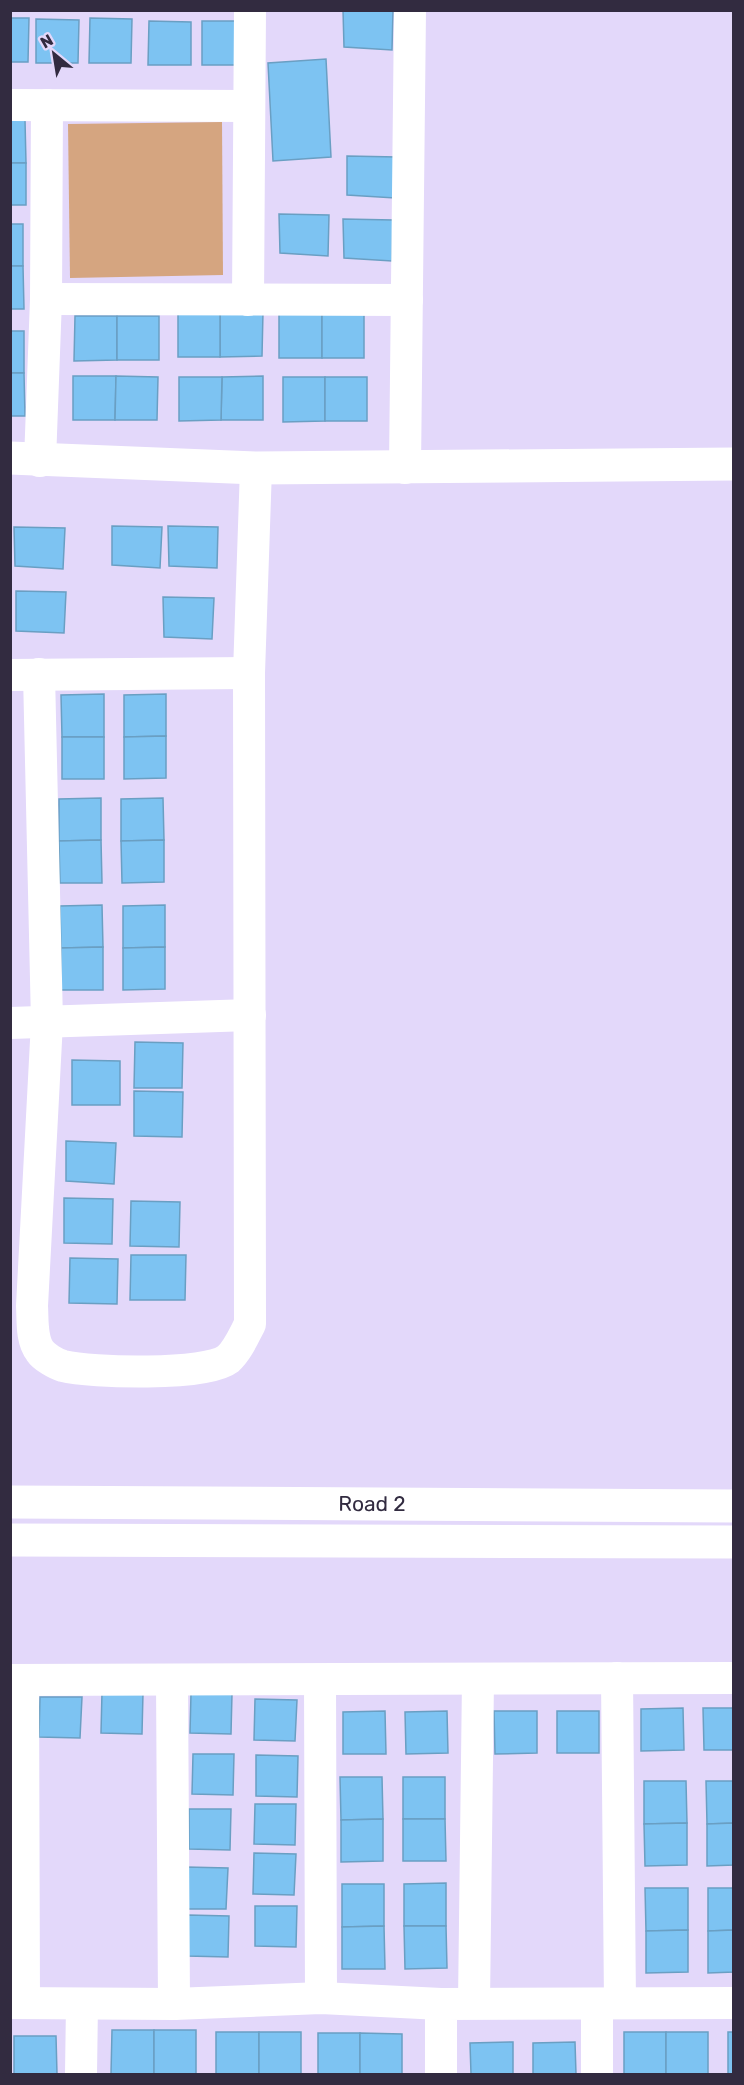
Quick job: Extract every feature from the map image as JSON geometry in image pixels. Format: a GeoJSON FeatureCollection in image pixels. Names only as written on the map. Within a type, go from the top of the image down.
{"type":"FeatureCollection","features":[{"type":"Feature","properties":{"kind":"street"},"geometry":{"type":"LineString","coordinates":[[248,300],[250,10]]}},
{"type":"Feature","properties":{"kind":"street"},"geometry":{"type":"LineString","coordinates":[[405,468],[410,10]]}},
{"type":"Feature","properties":{"kind":"street"},"geometry":{"type":"LineString","coordinates":[[10,105],[249,106]]}},
{"type":"Feature","properties":{"kind":"street"},"geometry":{"type":"LineString","coordinates":[[47,105],[46,299],[25,459],[256,468],[734,464]]}},
{"type":"Feature","properties":{"kind":"street"},"geometry":{"type":"LineString","coordinates":[[46,299],[407,300]]}},
{"type":"Feature","properties":{"kind":"street"},"geometry":{"type":"LineString","coordinates":[[249,673],[25,674],[47,1022],[32,1306],[34,1342],[41,1353],[61,1365],[94,1371],[203,1369],[227,1359],[240,1344],[250,1324],[249,673],[256,468]]}},
{"type":"Feature","properties":{"kind":"street"},"geometry":{"type":"LineString","coordinates":[[10,1023],[250,1015]]}},
{"type":"Feature","properties":{"kind":"street","name":"Road 2"},"geometry":{"type":"LineString","coordinates":[[10,1502],[734,1506]]}},
{"type":"Feature","properties":{"kind":"street","name":"Road 2"},"geometry":{"type":"LineString","coordinates":[[10,1540],[734,1542]]}},
{"type":"Feature","properties":{"kind":"street"},"geometry":{"type":"LineString","coordinates":[[597,2074],[608,2003],[617,1678]]}},
{"type":"Feature","properties":{"kind":"street"},"geometry":{"type":"LineString","coordinates":[[734,1678],[17,1680],[17,2003],[174,2004],[321,1998],[441,2004],[734,2003]]}},
{"type":"Feature","properties":{"kind":"street"},"geometry":{"type":"LineString","coordinates":[[474,2003],[478,1679]]}},
{"type":"Feature","properties":{"kind":"street"},"geometry":{"type":"LineString","coordinates":[[172,1680],[174,2004]]}},
{"type":"Feature","properties":{"kind":"street"},"geometry":{"type":"LineString","coordinates":[[320,1680],[321,1998]]}},
{"type":"Feature","properties":{"kind":"street"},"geometry":{"type":"LineString","coordinates":[[81,2074],[82,2004]]}},
{"type":"Feature","properties":{"kind":"street"},"geometry":{"type":"LineString","coordinates":[[441,2004],[441,2074]]}},
{"type":"Feature","properties":{"kind":"shaded area"},"geometry":{"type":"Polygon","coordinates":[[[222,122],[223,275],[70,278],[68,124],[222,122]]]}},
{"type":"Feature","properties":{"kind":"building"},"geometry":{"type":"Polygon","coordinates":[[[343,10],[393,10],[392,50],[344,47],[343,10]]]}},
{"type":"Feature","properties":{"kind":"building"},"geometry":{"type":"Polygon","coordinates":[[[10,18],[29,18],[28,62],[10,62],[10,18]]]}},
{"type":"Feature","properties":{"kind":"building"},"geometry":{"type":"Polygon","coordinates":[[[90,18],[132,19],[131,63],[89,63],[90,18]]]}},
{"type":"Feature","properties":{"kind":"building"},"geometry":{"type":"Polygon","coordinates":[[[36,19],[79,20],[78,63],[36,63],[36,19]]]}},
{"type":"Feature","properties":{"kind":"building"},"geometry":{"type":"Polygon","coordinates":[[[149,21],[191,22],[191,65],[148,65],[149,21]]]}},
{"type":"Feature","properties":{"kind":"building"},"geometry":{"type":"Polygon","coordinates":[[[202,21],[244,21],[244,65],[202,65],[202,21]]]}},
{"type":"Feature","properties":{"kind":"building"},"geometry":{"type":"Polygon","coordinates":[[[326,59],[331,157],[273,161],[268,63],[326,59]]]}},
{"type":"Feature","properties":{"kind":"building"},"geometry":{"type":"Polygon","coordinates":[[[10,120],[25,120],[26,163],[10,163],[10,120]]]}},
{"type":"Feature","properties":{"kind":"building"},"geometry":{"type":"Polygon","coordinates":[[[347,156],[397,157],[395,198],[347,195],[347,156]]]}},
{"type":"Feature","properties":{"kind":"building"},"geometry":{"type":"Polygon","coordinates":[[[10,163],[26,163],[26,205],[10,205],[10,163]]]}},
{"type":"Feature","properties":{"kind":"building"},"geometry":{"type":"Polygon","coordinates":[[[279,214],[329,215],[328,256],[280,253],[279,214]]]}},
{"type":"Feature","properties":{"kind":"building"},"geometry":{"type":"Polygon","coordinates":[[[343,219],[393,220],[392,261],[344,258],[343,219]]]}},
{"type":"Feature","properties":{"kind":"building"},"geometry":{"type":"Polygon","coordinates":[[[10,224],[23,224],[23,266],[10,266],[10,224]]]}},
{"type":"Feature","properties":{"kind":"building"},"geometry":{"type":"Polygon","coordinates":[[[10,266],[23,266],[24,309],[10,309],[10,266]]]}},
{"type":"Feature","properties":{"kind":"building"},"geometry":{"type":"Polygon","coordinates":[[[263,312],[262,356],[220,357],[220,313],[263,312]]]}},
{"type":"Feature","properties":{"kind":"building"},"geometry":{"type":"Polygon","coordinates":[[[178,313],[220,313],[220,357],[178,357],[178,313]]]}},
{"type":"Feature","properties":{"kind":"building"},"geometry":{"type":"Polygon","coordinates":[[[279,314],[322,314],[322,358],[279,358],[279,314]]]}},
{"type":"Feature","properties":{"kind":"building"},"geometry":{"type":"Polygon","coordinates":[[[322,314],[364,314],[364,358],[322,358],[322,314]]]}},
{"type":"Feature","properties":{"kind":"building"},"geometry":{"type":"Polygon","coordinates":[[[75,316],[117,316],[117,360],[74,361],[75,316]]]}},
{"type":"Feature","properties":{"kind":"building"},"geometry":{"type":"Polygon","coordinates":[[[117,316],[159,316],[159,360],[117,360],[117,316]]]}},
{"type":"Feature","properties":{"kind":"building"},"geometry":{"type":"Polygon","coordinates":[[[10,331],[24,331],[24,373],[10,373],[10,331]]]}},
{"type":"Feature","properties":{"kind":"building"},"geometry":{"type":"Polygon","coordinates":[[[10,373],[24,373],[25,416],[10,416],[10,373]]]}},
{"type":"Feature","properties":{"kind":"building"},"geometry":{"type":"Polygon","coordinates":[[[73,376],[116,376],[115,420],[73,420],[73,376]]]}},
{"type":"Feature","properties":{"kind":"building"},"geometry":{"type":"Polygon","coordinates":[[[116,376],[158,377],[157,420],[115,420],[116,376]]]}},
{"type":"Feature","properties":{"kind":"building"},"geometry":{"type":"Polygon","coordinates":[[[263,376],[263,420],[221,420],[222,377],[263,376]]]}},
{"type":"Feature","properties":{"kind":"building"},"geometry":{"type":"Polygon","coordinates":[[[179,377],[222,377],[221,420],[179,421],[179,377]]]}},
{"type":"Feature","properties":{"kind":"building"},"geometry":{"type":"Polygon","coordinates":[[[283,377],[325,377],[325,421],[283,422],[283,377]]]}},
{"type":"Feature","properties":{"kind":"building"},"geometry":{"type":"Polygon","coordinates":[[[325,377],[367,377],[367,421],[325,421],[325,377]]]}},
{"type":"Feature","properties":{"kind":"building"},"geometry":{"type":"Polygon","coordinates":[[[112,526],[162,527],[160,568],[112,565],[112,526]]]}},
{"type":"Feature","properties":{"kind":"building"},"geometry":{"type":"Polygon","coordinates":[[[168,526],[218,527],[217,568],[169,566],[168,526]]]}},
{"type":"Feature","properties":{"kind":"building"},"geometry":{"type":"Polygon","coordinates":[[[14,527],[65,528],[63,569],[15,566],[14,527]]]}},
{"type":"Feature","properties":{"kind":"building"},"geometry":{"type":"Polygon","coordinates":[[[16,591],[66,592],[64,633],[16,631],[16,591]]]}},
{"type":"Feature","properties":{"kind":"building"},"geometry":{"type":"Polygon","coordinates":[[[163,597],[214,598],[212,639],[164,637],[163,597]]]}},
{"type":"Feature","properties":{"kind":"building"},"geometry":{"type":"Polygon","coordinates":[[[104,694],[104,737],[62,737],[61,695],[104,694]]]}},
{"type":"Feature","properties":{"kind":"building"},"geometry":{"type":"Polygon","coordinates":[[[166,694],[166,736],[124,737],[124,695],[166,694]]]}},
{"type":"Feature","properties":{"kind":"building"},"geometry":{"type":"Polygon","coordinates":[[[166,736],[166,778],[124,779],[124,737],[166,736]]]}},
{"type":"Feature","properties":{"kind":"building"},"geometry":{"type":"Polygon","coordinates":[[[62,737],[104,737],[104,779],[62,779],[62,737]]]}},
{"type":"Feature","properties":{"kind":"building"},"geometry":{"type":"Polygon","coordinates":[[[101,798],[101,840],[59,841],[59,799],[101,798]]]}},
{"type":"Feature","properties":{"kind":"building"},"geometry":{"type":"Polygon","coordinates":[[[163,798],[164,840],[121,841],[121,799],[163,798]]]}},
{"type":"Feature","properties":{"kind":"building"},"geometry":{"type":"Polygon","coordinates":[[[101,840],[102,883],[60,883],[59,841],[101,840]]]}},
{"type":"Feature","properties":{"kind":"building"},"geometry":{"type":"Polygon","coordinates":[[[164,840],[164,882],[122,883],[121,841],[164,840]]]}},
{"type":"Feature","properties":{"kind":"building"},"geometry":{"type":"Polygon","coordinates":[[[102,905],[103,947],[61,948],[60,906],[102,905]]]}},
{"type":"Feature","properties":{"kind":"building"},"geometry":{"type":"Polygon","coordinates":[[[165,905],[165,947],[123,948],[123,906],[165,905]]]}},
{"type":"Feature","properties":{"kind":"building"},"geometry":{"type":"Polygon","coordinates":[[[103,947],[103,990],[61,990],[61,948],[103,947]]]}},
{"type":"Feature","properties":{"kind":"building"},"geometry":{"type":"Polygon","coordinates":[[[165,947],[165,989],[123,990],[123,948],[165,947]]]}},
{"type":"Feature","properties":{"kind":"building"},"geometry":{"type":"Polygon","coordinates":[[[135,1042],[183,1043],[182,1088],[134,1088],[135,1042]]]}},
{"type":"Feature","properties":{"kind":"building"},"geometry":{"type":"Polygon","coordinates":[[[72,1060],[120,1061],[120,1105],[72,1105],[72,1060]]]}},
{"type":"Feature","properties":{"kind":"building"},"geometry":{"type":"Polygon","coordinates":[[[134,1091],[183,1092],[182,1137],[134,1136],[134,1091]]]}},
{"type":"Feature","properties":{"kind":"building"},"geometry":{"type":"Polygon","coordinates":[[[66,1141],[116,1143],[114,1184],[66,1181],[66,1141]]]}},
{"type":"Feature","properties":{"kind":"building"},"geometry":{"type":"Polygon","coordinates":[[[64,1198],[113,1199],[112,1244],[64,1243],[64,1198]]]}},
{"type":"Feature","properties":{"kind":"building"},"geometry":{"type":"Polygon","coordinates":[[[131,1201],[180,1202],[179,1247],[130,1246],[131,1201]]]}},
{"type":"Feature","properties":{"kind":"building"},"geometry":{"type":"Polygon","coordinates":[[[131,1255],[186,1255],[185,1300],[130,1300],[131,1255]]]}},
{"type":"Feature","properties":{"kind":"building"},"geometry":{"type":"Polygon","coordinates":[[[70,1258],[118,1259],[117,1304],[69,1303],[70,1258]]]}},
{"type":"Feature","properties":{"kind":"building"},"geometry":{"type":"Polygon","coordinates":[[[102,1692],[143,1693],[142,1734],[101,1733],[102,1692]]]}},
{"type":"Feature","properties":{"kind":"building"},"geometry":{"type":"Polygon","coordinates":[[[191,1693],[232,1694],[231,1734],[190,1733],[191,1693]]]}},
{"type":"Feature","properties":{"kind":"building"},"geometry":{"type":"Polygon","coordinates":[[[40,1697],[82,1697],[80,1738],[39,1737],[40,1697]]]}},
{"type":"Feature","properties":{"kind":"building"},"geometry":{"type":"Polygon","coordinates":[[[255,1699],[297,1700],[295,1741],[254,1740],[255,1699]]]}},
{"type":"Feature","properties":{"kind":"building"},"geometry":{"type":"Polygon","coordinates":[[[683,1708],[684,1750],[641,1751],[641,1709],[683,1708]]]}},
{"type":"Feature","properties":{"kind":"building"},"geometry":{"type":"Polygon","coordinates":[[[703,1708],[734,1708],[734,1750],[704,1750],[703,1708]]]}},
{"type":"Feature","properties":{"kind":"building"},"geometry":{"type":"Polygon","coordinates":[[[385,1711],[386,1754],[343,1754],[343,1712],[385,1711]]]}},
{"type":"Feature","properties":{"kind":"building"},"geometry":{"type":"Polygon","coordinates":[[[447,1711],[448,1753],[406,1754],[405,1712],[447,1711]]]}},
{"type":"Feature","properties":{"kind":"building"},"geometry":{"type":"Polygon","coordinates":[[[494,1711],[537,1711],[537,1753],[495,1754],[494,1711]]]}},
{"type":"Feature","properties":{"kind":"building"},"geometry":{"type":"Polygon","coordinates":[[[557,1711],[599,1711],[599,1753],[557,1753],[557,1711]]]}},
{"type":"Feature","properties":{"kind":"building"},"geometry":{"type":"Polygon","coordinates":[[[193,1754],[234,1754],[233,1795],[192,1794],[193,1754]]]}},
{"type":"Feature","properties":{"kind":"building"},"geometry":{"type":"Polygon","coordinates":[[[256,1755],[298,1756],[297,1797],[256,1796],[256,1755]]]}},
{"type":"Feature","properties":{"kind":"building"},"geometry":{"type":"Polygon","coordinates":[[[340,1777],[382,1777],[383,1819],[341,1820],[340,1777]]]}},
{"type":"Feature","properties":{"kind":"building"},"geometry":{"type":"Polygon","coordinates":[[[403,1777],[445,1777],[445,1819],[403,1819],[403,1777]]]}},
{"type":"Feature","properties":{"kind":"building"},"geometry":{"type":"Polygon","coordinates":[[[644,1781],[686,1781],[687,1823],[644,1824],[644,1781]]]}},
{"type":"Feature","properties":{"kind":"building"},"geometry":{"type":"Polygon","coordinates":[[[706,1781],[734,1781],[734,1823],[707,1824],[706,1781]]]}},
{"type":"Feature","properties":{"kind":"building"},"geometry":{"type":"Polygon","coordinates":[[[255,1804],[296,1804],[295,1845],[254,1844],[255,1804]]]}},
{"type":"Feature","properties":{"kind":"building"},"geometry":{"type":"Polygon","coordinates":[[[189,1809],[231,1809],[230,1850],[189,1849],[189,1809]]]}},
{"type":"Feature","properties":{"kind":"building"},"geometry":{"type":"Polygon","coordinates":[[[383,1819],[383,1861],[341,1862],[341,1820],[383,1819]]]}},
{"type":"Feature","properties":{"kind":"building"},"geometry":{"type":"Polygon","coordinates":[[[403,1819],[445,1819],[446,1861],[403,1861],[403,1819]]]}},
{"type":"Feature","properties":{"kind":"building"},"geometry":{"type":"Polygon","coordinates":[[[687,1823],[687,1865],[645,1866],[644,1824],[687,1823]]]}},
{"type":"Feature","properties":{"kind":"building"},"geometry":{"type":"Polygon","coordinates":[[[734,1823],[734,1865],[707,1866],[707,1824],[734,1823]]]}},
{"type":"Feature","properties":{"kind":"building"},"geometry":{"type":"Polygon","coordinates":[[[254,1853],[296,1854],[294,1895],[253,1894],[254,1853]]]}},
{"type":"Feature","properties":{"kind":"building"},"geometry":{"type":"Polygon","coordinates":[[[186,1867],[228,1868],[226,1909],[185,1909],[186,1867]]]}},
{"type":"Feature","properties":{"kind":"building"},"geometry":{"type":"Polygon","coordinates":[[[446,1883],[446,1926],[404,1926],[404,1884],[446,1883]]]}},
{"type":"Feature","properties":{"kind":"building"},"geometry":{"type":"Polygon","coordinates":[[[342,1884],[384,1884],[384,1926],[342,1927],[342,1884]]]}},
{"type":"Feature","properties":{"kind":"building"},"geometry":{"type":"Polygon","coordinates":[[[645,1888],[688,1888],[688,1930],[646,1931],[645,1888]]]}},
{"type":"Feature","properties":{"kind":"building"},"geometry":{"type":"Polygon","coordinates":[[[708,1888],[734,1888],[734,1930],[708,1931],[708,1888]]]}},
{"type":"Feature","properties":{"kind":"building"},"geometry":{"type":"Polygon","coordinates":[[[255,1906],[297,1906],[296,1947],[255,1946],[255,1906]]]}},
{"type":"Feature","properties":{"kind":"building"},"geometry":{"type":"Polygon","coordinates":[[[188,1915],[229,1916],[228,1957],[187,1956],[188,1915]]]}},
{"type":"Feature","properties":{"kind":"building"},"geometry":{"type":"Polygon","coordinates":[[[384,1926],[385,1969],[342,1969],[342,1927],[384,1926]]]}},
{"type":"Feature","properties":{"kind":"building"},"geometry":{"type":"Polygon","coordinates":[[[404,1926],[446,1926],[447,1968],[405,1969],[404,1926]]]}},
{"type":"Feature","properties":{"kind":"building"},"geometry":{"type":"Polygon","coordinates":[[[688,1930],[688,1972],[646,1973],[646,1931],[688,1930]]]}},
{"type":"Feature","properties":{"kind":"building"},"geometry":{"type":"Polygon","coordinates":[[[734,1930],[734,1972],[708,1973],[708,1931],[734,1930]]]}},
{"type":"Feature","properties":{"kind":"building"},"geometry":{"type":"Polygon","coordinates":[[[112,2030],[154,2030],[154,2074],[111,2074],[112,2030]]]}},
{"type":"Feature","properties":{"kind":"building"},"geometry":{"type":"Polygon","coordinates":[[[154,2030],[196,2030],[196,2074],[154,2074],[154,2030]]]}},
{"type":"Feature","properties":{"kind":"building"},"geometry":{"type":"Polygon","coordinates":[[[216,2032],[259,2032],[259,2074],[216,2074],[216,2032]]]}},
{"type":"Feature","properties":{"kind":"building"},"geometry":{"type":"Polygon","coordinates":[[[259,2032],[301,2032],[301,2074],[259,2074],[259,2032]]]}},
{"type":"Feature","properties":{"kind":"building"},"geometry":{"type":"Polygon","coordinates":[[[624,2032],[666,2032],[666,2074],[624,2074],[624,2032]]]}},
{"type":"Feature","properties":{"kind":"building"},"geometry":{"type":"Polygon","coordinates":[[[666,2032],[708,2032],[708,2074],[666,2074],[666,2032]]]}},
{"type":"Feature","properties":{"kind":"building"},"geometry":{"type":"Polygon","coordinates":[[[728,2032],[734,2032],[734,2074],[728,2074],[728,2032]]]}},
{"type":"Feature","properties":{"kind":"building"},"geometry":{"type":"Polygon","coordinates":[[[318,2033],[360,2033],[360,2074],[318,2074],[318,2033]]]}},
{"type":"Feature","properties":{"kind":"building"},"geometry":{"type":"Polygon","coordinates":[[[360,2033],[402,2034],[402,2074],[360,2074],[360,2033]]]}},
{"type":"Feature","properties":{"kind":"building"},"geometry":{"type":"Polygon","coordinates":[[[14,2036],[56,2036],[57,2074],[14,2074],[14,2036]]]}},
{"type":"Feature","properties":{"kind":"building"},"geometry":{"type":"Polygon","coordinates":[[[513,2042],[513,2074],[471,2074],[470,2043],[513,2042]]]}},
{"type":"Feature","properties":{"kind":"building"},"geometry":{"type":"Polygon","coordinates":[[[575,2042],[576,2074],[533,2074],[533,2043],[575,2042]]]}}]}
